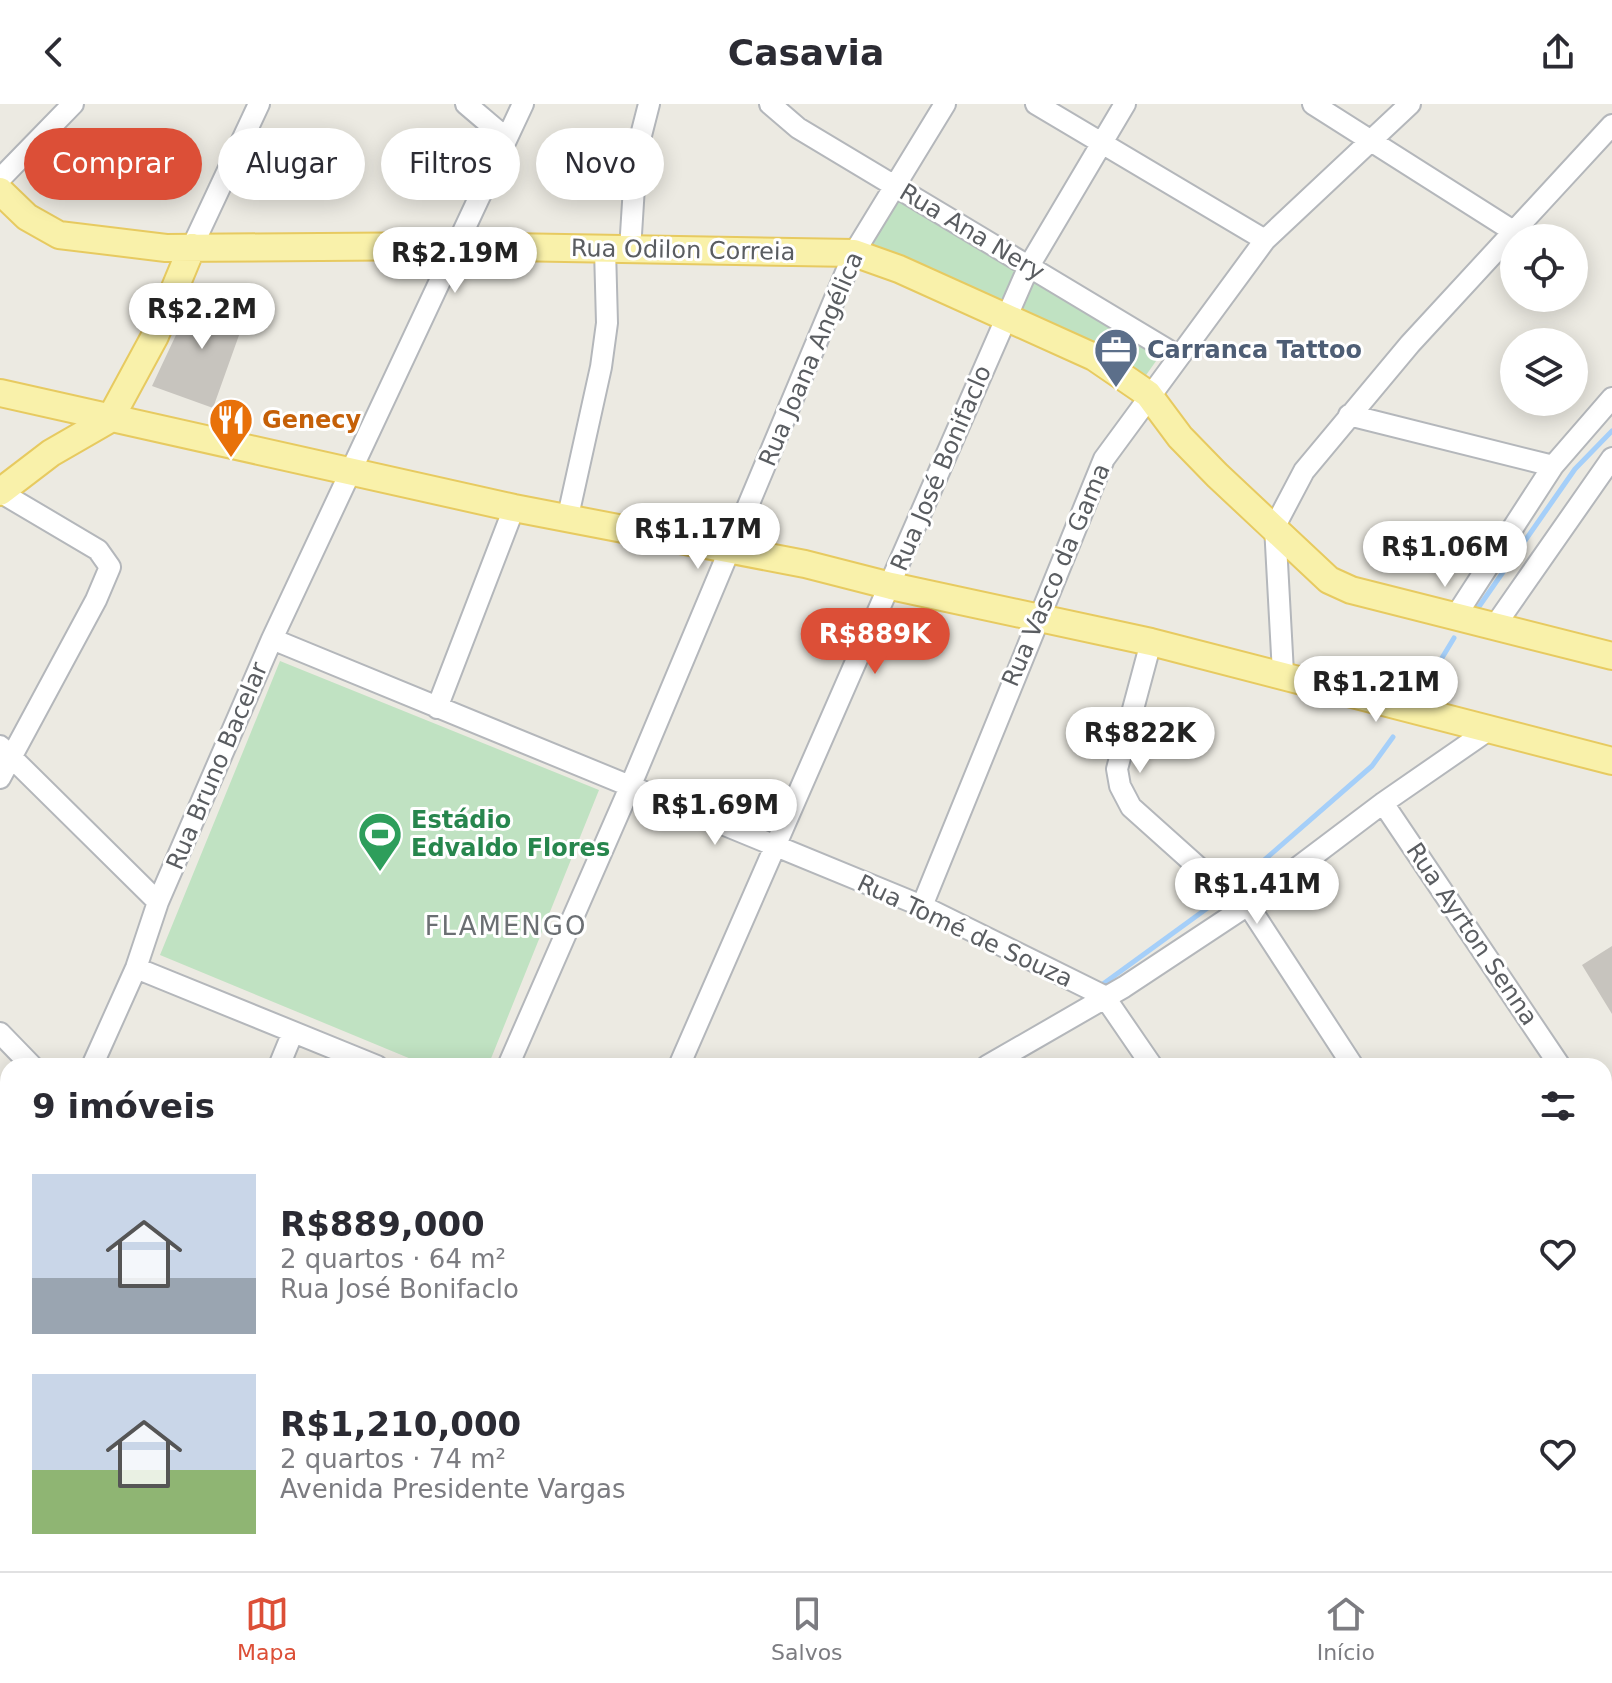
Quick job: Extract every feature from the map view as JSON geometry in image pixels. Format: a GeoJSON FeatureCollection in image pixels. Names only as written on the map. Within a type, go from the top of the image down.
{"type":"FeatureCollection","features":[{"type":"Feature","properties":{"kind":"main road","name":"Rua Odilon Correia"},"geometry":{"type":"LineString","coordinates":[[0,191],[27,217],[59,235],[166,248],[454,246],[854,253]]}},
{"type":"Feature","properties":{"kind":"main road"},"geometry":{"type":"LineString","coordinates":[[0,492],[51,453],[110,419],[155,336],[192,247]]}},
{"type":"Feature","properties":{"kind":"main road"},"geometry":{"type":"LineString","coordinates":[[854,253],[1006,315],[1094,357],[1148,394],[1180,437],[1208,466],[1329,580],[1351,590],[1612,656]]}},
{"type":"Feature","properties":{"kind":"main road"},"geometry":{"type":"LineString","coordinates":[[0,393],[351,469],[514,508],[731,549],[1151,642],[1283,673],[1612,761]]}},
{"type":"Feature","properties":{"kind":"street"},"geometry":{"type":"LineString","coordinates":[[0,179],[73,104]]}},
{"type":"Feature","properties":{"kind":"street"},"geometry":{"type":"LineString","coordinates":[[192,247],[259,104]]}},
{"type":"Feature","properties":{"kind":"street"},"geometry":{"type":"LineString","coordinates":[[466,104],[494,128]]}},
{"type":"Feature","properties":{"kind":"street","name":"Rua Bruno Bacelar"},"geometry":{"type":"LineString","coordinates":[[511,128],[523,104]]}},
{"type":"Feature","properties":{"kind":"street"},"geometry":{"type":"LineString","coordinates":[[568,516],[601,367],[618,249],[649,104]]}},
{"type":"Feature","properties":{"kind":"street","name":"Rua Ana Nery"},"geometry":{"type":"LineString","coordinates":[[770,104],[798,128],[1178,356]]}},
{"type":"Feature","properties":{"kind":"street","name":"Rua Joana Angélica"},"geometry":{"type":"LineString","coordinates":[[511,1058],[630,787],[854,253],[945,104]]}},
{"type":"Feature","properties":{"kind":"street"},"geometry":{"type":"LineString","coordinates":[[1036,104],[1265,240]]}},
{"type":"Feature","properties":{"kind":"street","name":"Rua José Bonifaclo"},"geometry":{"type":"LineString","coordinates":[[683,1058],[891,586],[1006,315],[1029,266],[1125,104]]}},
{"type":"Feature","properties":{"kind":"street"},"geometry":{"type":"LineString","coordinates":[[1313,104],[1502,224]]}},
{"type":"Feature","properties":{"kind":"street","name":"Rua Vasco da Gama"},"geometry":{"type":"LineString","coordinates":[[922,906],[1104,459],[1148,394],[1265,240],[1410,104]]}},
{"type":"Feature","properties":{"kind":"street"},"geometry":{"type":"LineString","coordinates":[[1520,224],[1612,125]]}},
{"type":"Feature","properties":{"kind":"street","name":"Rua Bruno Bacelar"},"geometry":{"type":"LineString","coordinates":[[96,1058],[136,968],[158,902],[272,639],[476,200]]}},
{"type":"Feature","properties":{"kind":"street"},"geometry":{"type":"LineString","coordinates":[[1283,673],[1275,526],[1304,471],[1349,415],[1500,246]]}},
{"type":"Feature","properties":{"kind":"street"},"geometry":{"type":"LineString","coordinates":[[1455,617],[1553,466],[1612,398]]}},
{"type":"Feature","properties":{"kind":"street"},"geometry":{"type":"LineString","coordinates":[[1349,415],[1553,466]]}},
{"type":"Feature","properties":{"kind":"street"},"geometry":{"type":"LineString","coordinates":[[1494,627],[1605,478],[1612,458]]}},
{"type":"Feature","properties":{"kind":"street"},"geometry":{"type":"LineString","coordinates":[[0,492],[98,550],[110,567],[96,600],[6,752],[0,778]]}},
{"type":"Feature","properties":{"kind":"street"},"geometry":{"type":"LineString","coordinates":[[437,708],[514,508]]}},
{"type":"Feature","properties":{"kind":"street","name":"Rua Tomé de Souza"},"geometry":{"type":"LineString","coordinates":[[272,639],[922,906],[1104,996],[1147,1058]]}},
{"type":"Feature","properties":{"kind":"street"},"geometry":{"type":"LineString","coordinates":[[1151,642],[1122,743],[1117,769],[1120,786],[1131,807],[1222,887],[1248,905],[1348,1058]]}},
{"type":"Feature","properties":{"kind":"street"},"geometry":{"type":"LineString","coordinates":[[1000,1058],[1248,905],[1383,803],[1490,729]]}},
{"type":"Feature","properties":{"kind":"street"},"geometry":{"type":"LineString","coordinates":[[6,752],[158,902]]}},
{"type":"Feature","properties":{"kind":"street","name":"Rua Ayrton Senna"},"geometry":{"type":"LineString","coordinates":[[1383,803],[1555,1058]]}},
{"type":"Feature","properties":{"kind":"street"},"geometry":{"type":"LineString","coordinates":[[136,968],[357,1058]]}},
{"type":"Feature","properties":{"kind":"street"},"geometry":{"type":"LineString","coordinates":[[282,1058],[293,1032]]}},
{"type":"Feature","properties":{"kind":"street"},"geometry":{"type":"LineString","coordinates":[[0,1033],[24,1058]]}},
{"type":"Feature","properties":{"kind":"green space"},"geometry":{"type":"Polygon","coordinates":[[[894,198],[1016,269],[999,305],[868,242],[894,198]]]}},
{"type":"Feature","properties":{"kind":"green space"},"geometry":{"type":"Polygon","coordinates":[[[1034,279],[1161,354],[1144,378],[1110,352],[1018,311],[1034,279]]]}},
{"type":"Feature","properties":{"kind":"green space","name":"Estádio Edvaldo Flores"},"geometry":{"type":"Polygon","coordinates":[[[280,661],[599,790],[491,1058],[409,1058],[160,955],[280,661]]]}},
{"type":"Feature","properties":{"kind":"building"},"geometry":{"type":"Polygon","coordinates":[[[201,292],[248,310],[213,408],[152,386],[183,320],[201,292]]]}},
{"type":"Feature","properties":{"kind":"building"},"geometry":{"type":"Polygon","coordinates":[[[1612,946],[1612,1014],[1582,965],[1612,946]]]}},
{"type":"Feature","properties":{"kind":"waterway"},"geometry":{"type":"LineString","coordinates":[[1478,608],[1575,469],[1612,431]]}},
{"type":"Feature","properties":{"kind":"waterway"},"geometry":{"type":"LineString","coordinates":[[1422,691],[1454,638]]}},
{"type":"Feature","properties":{"kind":"waterway"},"geometry":{"type":"LineString","coordinates":[[1231,889],[1372,766],[1393,737]]}},
{"type":"Feature","properties":{"kind":"waterway"},"geometry":{"type":"LineString","coordinates":[[1103,984],[1224,896]]}},
{"type":"Feature","properties":{"kind":"place","name":"Carranca Tattoo"},"geometry":{"type":"Point","coordinates":[1116,389]}},
{"type":"Feature","properties":{"kind":"place","name":"Genecy"},"geometry":{"type":"Point","coordinates":[231,459]}},
{"type":"Feature","properties":{"kind":"place","name":"Estádio Edvaldo Flores"},"geometry":{"type":"Point","coordinates":[380,873]}},
{"type":"Feature","properties":{"kind":"district","name":"FLAMENGO"},"geometry":{"type":"Point","coordinates":[506,926]}}]}
